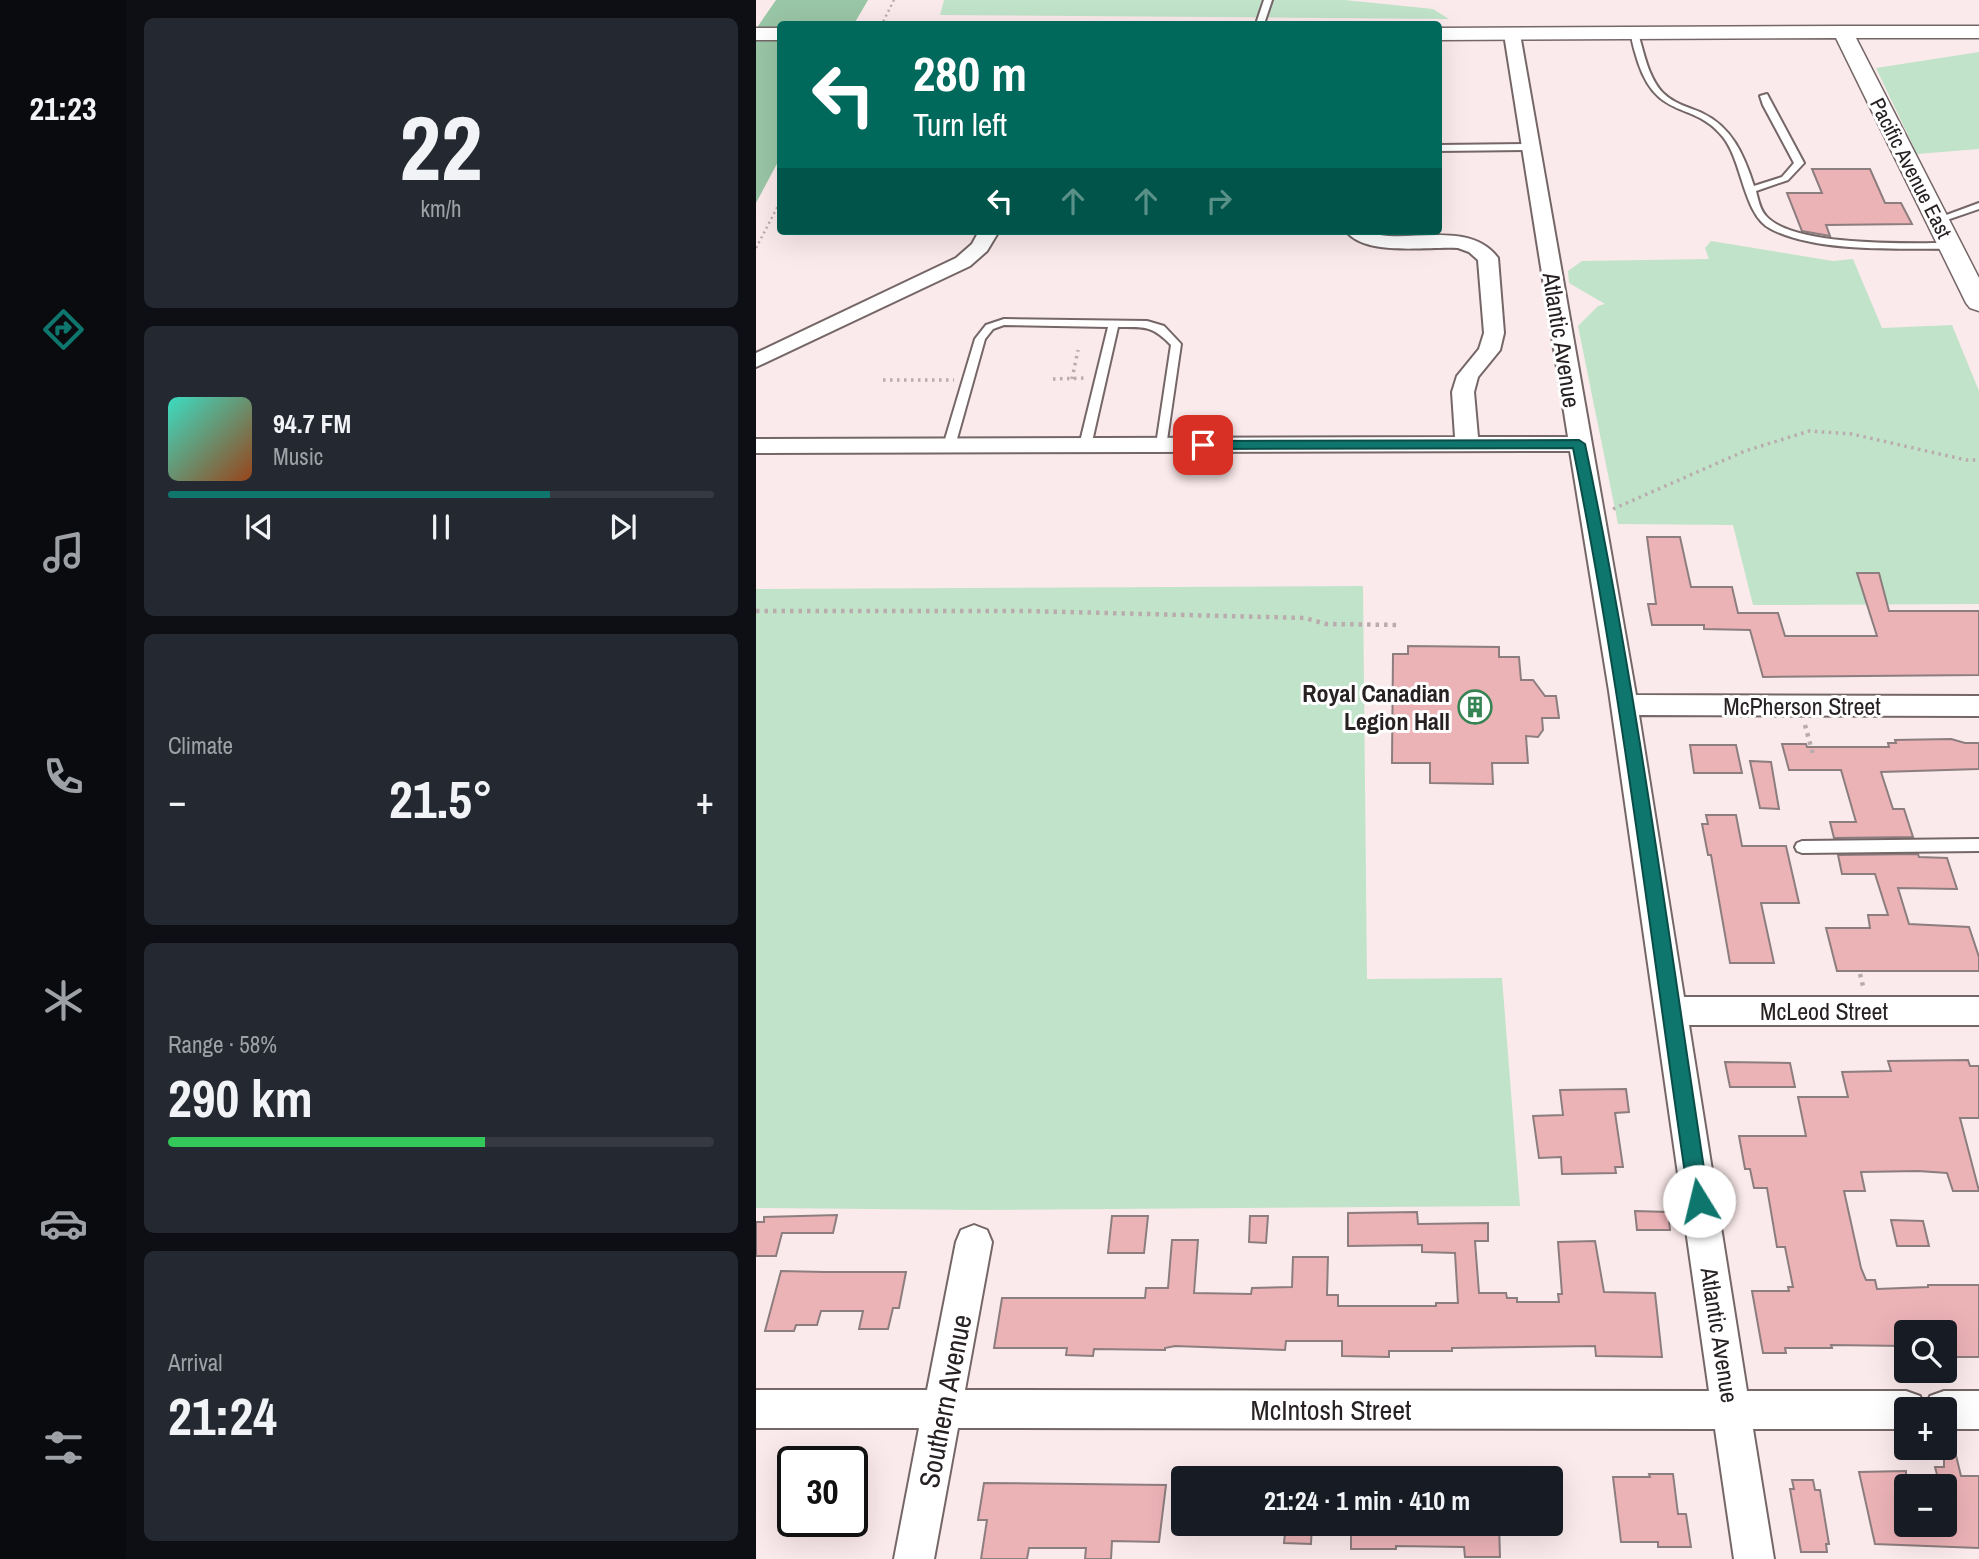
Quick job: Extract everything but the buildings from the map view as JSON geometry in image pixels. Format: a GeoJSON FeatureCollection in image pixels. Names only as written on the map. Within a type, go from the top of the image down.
{"type":"FeatureCollection","features":[{"type":"Feature","properties":{"kind":"street","name":"Pacific Avenue East"},"geometry":{"type":"LineString","coordinates":[[1843,32],[1978,297]]}},
{"type":"Feature","properties":{"kind":"street"},"geometry":{"type":"LineString","coordinates":[[1442,34],[1979,32]]}},
{"type":"Feature","properties":{"kind":"street"},"geometry":{"type":"LineString","coordinates":[[756,34],[777,34]]}},
{"type":"Feature","properties":{"kind":"street","name":"Atlantic Avenue"},"geometry":{"type":"LineString","coordinates":[[1512,34],[1624,705],[1754,1559]]}},
{"type":"Feature","properties":{"kind":"street"},"geometry":{"type":"LineString","coordinates":[[756,360],[963,262],[980,247],[987,235]]}},
{"type":"Feature","properties":{"kind":"street"},"geometry":{"type":"LineString","coordinates":[[1364,235],[1373,240],[1463,244],[1483,252],[1488,258],[1494,333],[1489,351],[1468,376],[1463,392],[1468,444]]}},
{"type":"Feature","properties":{"kind":"street"},"geometry":{"type":"LineString","coordinates":[[756,446],[1579,444]]}},
{"type":"Feature","properties":{"kind":"street","name":"McPherson Street"},"geometry":{"type":"LineString","coordinates":[[1624,705],[1979,706]]}},
{"type":"Feature","properties":{"kind":"street","name":"McLeod Street"},"geometry":{"type":"LineString","coordinates":[[1670,1012],[1979,1011]]}},
{"type":"Feature","properties":{"kind":"street","name":"Southern Avenue"},"geometry":{"type":"LineString","coordinates":[[914,1559],[974,1242]]}},
{"type":"Feature","properties":{"kind":"street","name":"McIntosh Street"},"geometry":{"type":"LineString","coordinates":[[756,1409],[1894,1410]]}},
{"type":"Feature","properties":{"kind":"street"},"geometry":{"type":"LineString","coordinates":[[1957,1410],[1979,1410]]}},
{"type":"Feature","properties":{"kind":"lane"},"geometry":{"type":"LineString","coordinates":[[1261,21],[1268,0]]}},
{"type":"Feature","properties":{"kind":"lane"},"geometry":{"type":"LineString","coordinates":[[1634,33],[1643,64],[1658,92],[1668,101],[1701,114],[1724,132],[1736,149],[1760,216],[1775,229],[1791,235],[1863,243],[1951,246]]}},
{"type":"Feature","properties":{"kind":"lane"},"geometry":{"type":"LineString","coordinates":[[1751,190],[1776,183],[1794,173],[1799,163],[1789,139],[1771,117],[1764,96]]}},
{"type":"Feature","properties":{"kind":"lane"},"geometry":{"type":"LineString","coordinates":[[1442,148],[1530,147]]}},
{"type":"Feature","properties":{"kind":"lane"},"geometry":{"type":"LineString","coordinates":[[1938,220],[1979,206]]}},
{"type":"Feature","properties":{"kind":"lane"},"geometry":{"type":"LineString","coordinates":[[1085,446],[1114,322]]}},
{"type":"Feature","properties":{"kind":"lane"},"geometry":{"type":"LineString","coordinates":[[949,446],[980,339],[985,330],[995,324],[1114,322],[1147,324],[1160,328],[1176,344],[1162,445]]}},
{"type":"Feature","properties":{"kind":"lane"},"geometry":{"type":"LineString","coordinates":[[1802,847],[1979,845]]}},
{"type":"Feature","properties":{"kind":"path"},"geometry":{"type":"LineString","coordinates":[[884,21],[894,0]]}},
{"type":"Feature","properties":{"kind":"path"},"geometry":{"type":"LineString","coordinates":[[756,248],[777,208]]}},
{"type":"Feature","properties":{"kind":"path"},"geometry":{"type":"LineString","coordinates":[[1072,379],[1078,350]]}},
{"type":"Feature","properties":{"kind":"path"},"geometry":{"type":"LineString","coordinates":[[1053,379],[1101,378]]}},
{"type":"Feature","properties":{"kind":"path"},"geometry":{"type":"LineString","coordinates":[[883,380],[968,380]]}},
{"type":"Feature","properties":{"kind":"path"},"geometry":{"type":"LineString","coordinates":[[1592,518],[1745,451],[1809,431],[1852,434],[1966,460],[1979,460]]}},
{"type":"Feature","properties":{"kind":"path"},"geometry":{"type":"LineString","coordinates":[[756,611],[1028,611],[1305,618],[1326,624],[1400,625]]}},
{"type":"Feature","properties":{"kind":"path"},"geometry":{"type":"LineString","coordinates":[[1804,721],[1814,758]]}},
{"type":"Feature","properties":{"kind":"shaded area"},"geometry":{"type":"Polygon","coordinates":[[[776,0],[868,0],[856,21],[777,21],[777,164],[756,203],[756,29],[776,0]]]}},
{"type":"Feature","properties":{"kind":"shaded area"},"geometry":{"type":"Polygon","coordinates":[[[944,0],[1345,0],[1433,9],[1449,19],[940,15],[944,0]]]}},
{"type":"Feature","properties":{"kind":"shaded area"},"geometry":{"type":"Polygon","coordinates":[[[1979,52],[1979,149],[1917,154],[1876,68],[1979,52]]]}},
{"type":"Feature","properties":{"kind":"shaded area"},"geometry":{"type":"Polygon","coordinates":[[[1711,241],[1833,261],[1853,259],[1882,328],[1952,325],[1979,391],[1979,604],[1753,605],[1733,525],[1618,524],[1578,326],[1598,306],[1605,304],[1569,283],[1568,271],[1582,261],[1709,259],[1705,248],[1711,241]]]}},
{"type":"Feature","properties":{"kind":"shaded area"},"geometry":{"type":"Polygon","coordinates":[[[1363,586],[1367,979],[1502,978],[1520,1206],[981,1210],[756,1208],[756,589],[1363,586]]]}},
{"type":"Feature","properties":{"kind":"place","name":"Royal Canadian Legion Hall"},"geometry":{"type":"Point","coordinates":[1475,707]}},
{"type":"Feature","properties":{"kind":"route"},"geometry":{"type":"LineString","coordinates":[[1203,445],[1579,444],[1597,533],[1699,1201]]}}]}
